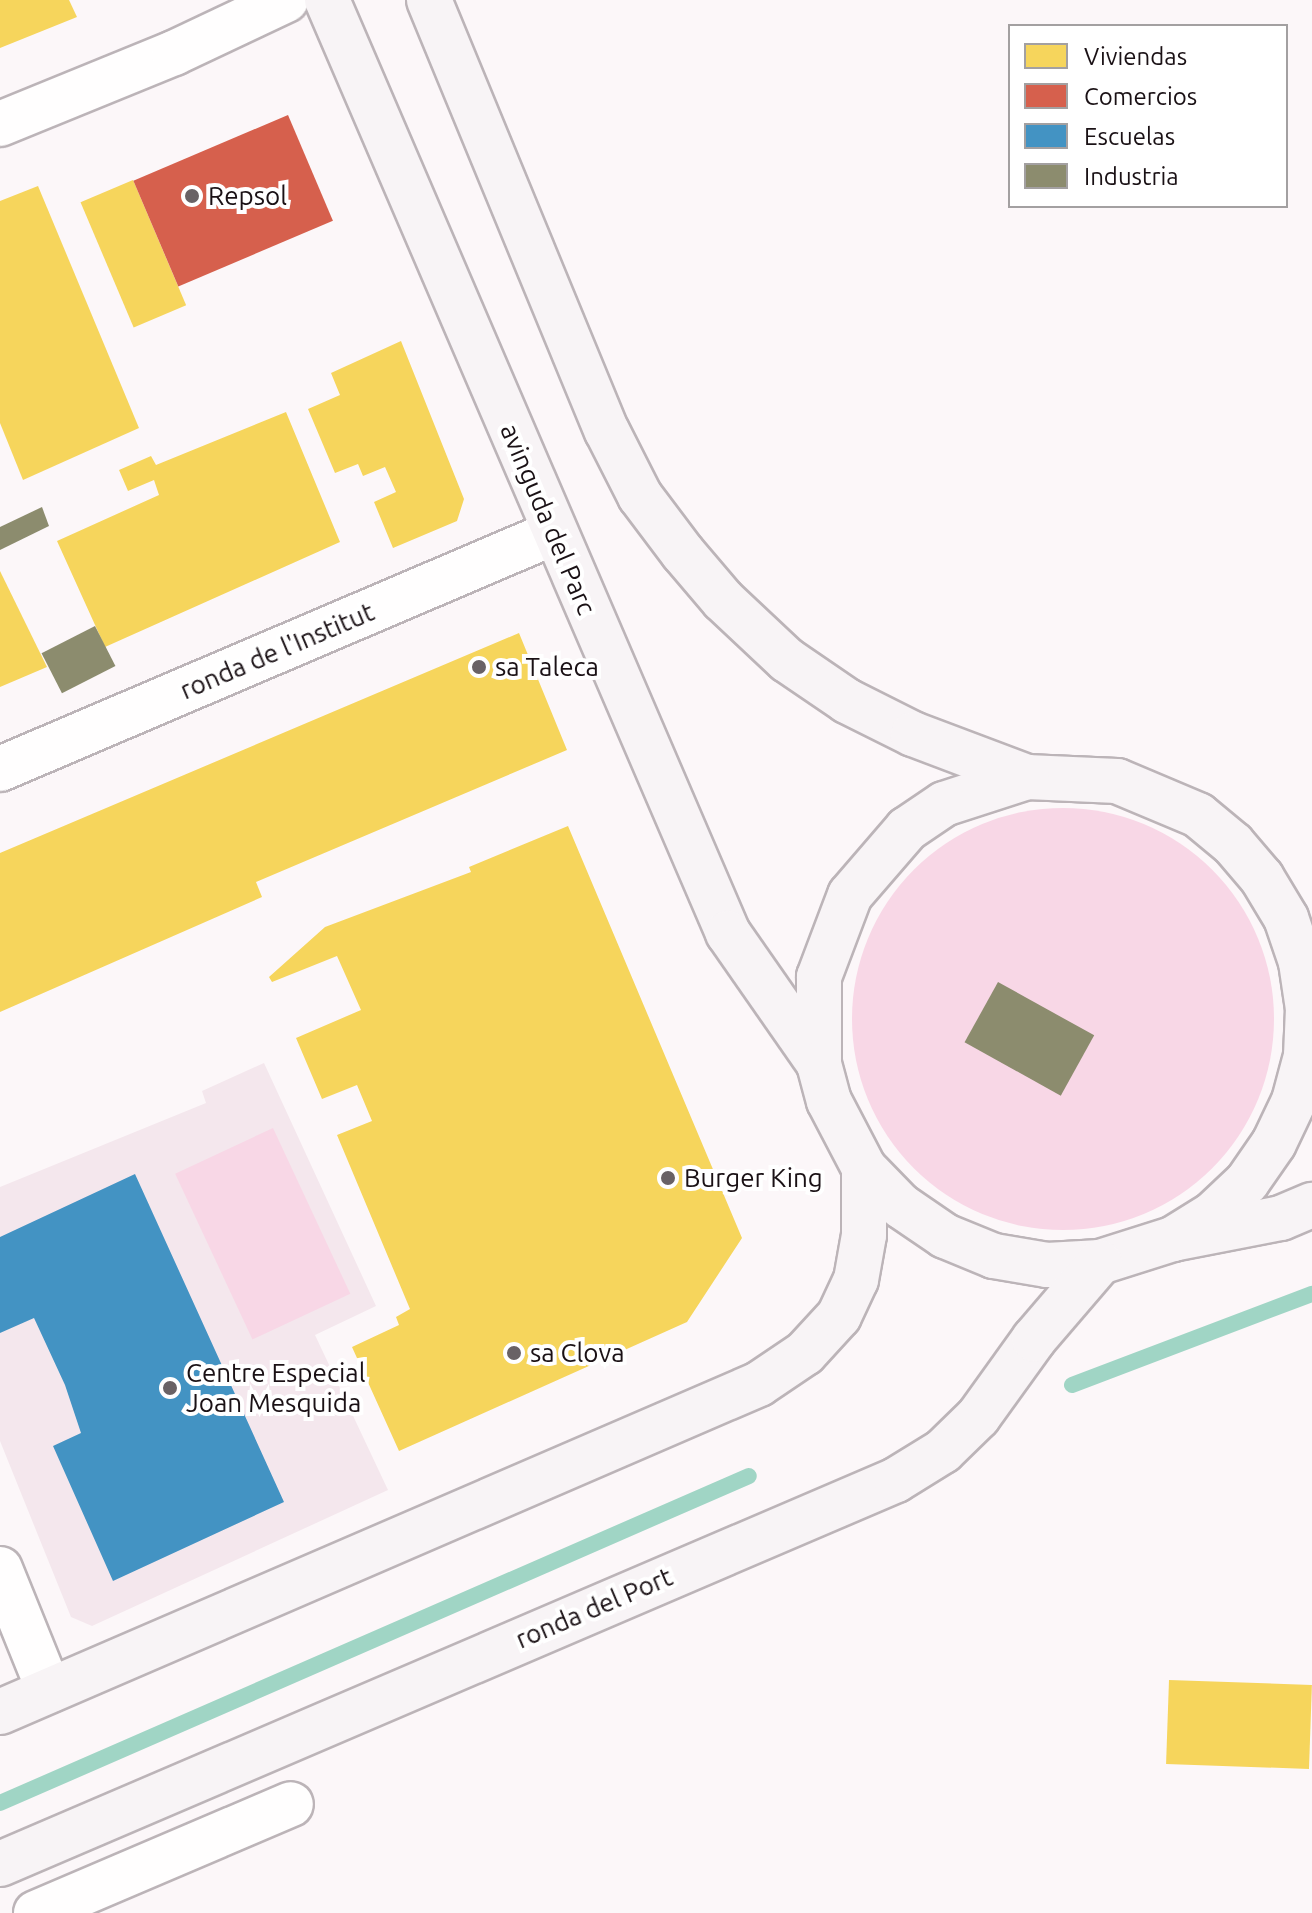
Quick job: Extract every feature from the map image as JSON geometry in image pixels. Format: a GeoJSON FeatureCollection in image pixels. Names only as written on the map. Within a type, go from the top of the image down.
{"type":"FeatureCollection","features":[{"type":"Feature","properties":{"kind":"main road","name":"avinguda del Parc"},"geometry":{"type":"LineString","coordinates":[[327,0],[553,533],[728,933],[819,1064]]}},
{"type":"Feature","properties":{"kind":"main road"},"geometry":{"type":"LineString","coordinates":[[429,0],[607,431],[640,496],[674,541],[723,600],[787,660],[847,701],[926,740],[1027,777]]}},
{"type":"Feature","properties":{"kind":"main road"},"geometry":{"type":"LineString","coordinates":[[1173,1239],[1213,1214],[1247,1182],[1281,1129],[1306,1056],[1308,1009],[1301,962],[1286,918],[1262,878],[1233,844],[1198,815],[1159,795],[1117,781],[1027,777],[985,787],[920,820],[875,860],[850,895],[819,977],[819,1064],[840,1124],[864,1168],[901,1206],[945,1236],[994,1256],[1047,1265],[1100,1262],[1173,1239],[1281,1218],[1312,1205]]}},
{"type":"Feature","properties":{"kind":"main road"},"geometry":{"type":"LineString","coordinates":[[1262,878],[1312,911]]}},
{"type":"Feature","properties":{"kind":"main road"},"geometry":{"type":"LineString","coordinates":[[0,1712],[566,1472],[759,1384],[805,1353],[845,1304],[856,1280],[864,1235],[864,1168]]}},
{"type":"Feature","properties":{"kind":"main road","name":"ronda del Port"},"geometry":{"type":"LineString","coordinates":[[8,1860],[896,1480],[943,1451],[978,1417],[1034,1339],[1100,1262]]}},
{"type":"Feature","properties":{"kind":"street"},"geometry":{"type":"LineString","coordinates":[[0,124],[174,53],[286,0]]}},
{"type":"Feature","properties":{"kind":"street","name":"ronda de l'Institut"},"geometry":{"type":"LineString","coordinates":[[0,769],[553,533]]}},
{"type":"Feature","properties":{"kind":"street"},"geometry":{"type":"LineString","coordinates":[[0,1569],[49,1690]]}},
{"type":"Feature","properties":{"kind":"street","name":"ronda del Port"},"geometry":{"type":"LineString","coordinates":[[8,1860],[38,1913],[291,1804]]}},
{"type":"Feature","properties":{"kind":"shaded area"},"geometry":{"type":"Polygon","coordinates":[[[1063,808],[1104,812],[1144,824],[1180,844],[1212,870],[1238,902],[1258,938],[1270,978],[1274,1019],[1270,1060],[1258,1100],[1238,1136],[1212,1168],[1180,1194],[1144,1214],[1104,1226],[1063,1230],[1022,1226],[982,1214],[946,1194],[914,1168],[888,1136],[868,1100],[856,1060],[852,1019],[856,978],[868,938],[888,902],[914,870],[946,844],[982,824],[1022,812],[1063,808]]]}},
{"type":"Feature","properties":{"kind":"shaded area","name":"Centre Especial Joan Mesquida"},"geometry":{"type":"Polygon","coordinates":[[[264,1063],[376,1306],[315,1335],[388,1490],[92,1626],[71,1617],[0,1441],[0,1187],[206,1103],[202,1091],[264,1063]]]}},
{"type":"Feature","properties":{"kind":"shaded area"},"geometry":{"type":"Polygon","coordinates":[[[273,1128],[350,1294],[252,1339],[175,1174],[273,1128]]]}},
{"type":"Feature","properties":{"kind":"building: Viviendas"},"geometry":{"type":"Polygon","coordinates":[[[0,0],[69,0],[77,17],[0,48],[0,0]]]}},
{"type":"Feature","properties":{"kind":"building: Viviendas"},"geometry":{"type":"Polygon","coordinates":[[[133,180],[186,305],[134,327],[81,202],[133,180]]]}},
{"type":"Feature","properties":{"kind":"building: Viviendas"},"geometry":{"type":"Polygon","coordinates":[[[38,186],[139,428],[23,480],[0,423],[0,201],[38,186]]]}},
{"type":"Feature","properties":{"kind":"building: Viviendas"},"geometry":{"type":"Polygon","coordinates":[[[401,341],[464,499],[457,521],[393,548],[374,502],[396,492],[385,467],[363,476],[358,464],[335,473],[308,409],[340,395],[331,373],[401,341]]]}},
{"type":"Feature","properties":{"kind":"building: Viviendas"},"geometry":{"type":"Polygon","coordinates":[[[286,412],[340,542],[105,647],[57,541],[159,495],[154,480],[128,491],[119,470],[151,456],[156,465],[286,412]]]}},
{"type":"Feature","properties":{"kind":"building: Viviendas"},"geometry":{"type":"Polygon","coordinates":[[[0,571],[47,667],[0,687],[0,571]]]}},
{"type":"Feature","properties":{"kind":"building: Viviendas"},"geometry":{"type":"Polygon","coordinates":[[[519,633],[567,750],[256,882],[262,897],[0,1012],[0,853],[519,633]]]}},
{"type":"Feature","properties":{"kind":"building: Viviendas"},"geometry":{"type":"Polygon","coordinates":[[[568,826],[742,1238],[687,1322],[399,1451],[352,1347],[399,1325],[396,1317],[410,1309],[337,1135],[372,1121],[357,1085],[322,1099],[296,1038],[361,1010],[337,956],[272,982],[269,977],[325,927],[471,872],[469,867],[568,826]]]}},
{"type":"Feature","properties":{"kind":"building: Viviendas"},"geometry":{"type":"Polygon","coordinates":[[[1169,1680],[1312,1685],[1309,1769],[1166,1764],[1169,1680]]]}},
{"type":"Feature","properties":{"kind":"building: Comercios"},"geometry":{"type":"Polygon","coordinates":[[[288,115],[333,221],[178,287],[133,181],[288,115]]]}},
{"type":"Feature","properties":{"kind":"building: Escuelas"},"geometry":{"type":"Polygon","coordinates":[[[135,1174],[284,1502],[113,1581],[53,1446],[81,1433],[65,1385],[34,1318],[0,1333],[0,1237],[135,1174]]]}},
{"type":"Feature","properties":{"kind":"building: Industria"},"geometry":{"type":"Polygon","coordinates":[[[42,507],[49,526],[0,550],[0,527],[42,507]]]}},
{"type":"Feature","properties":{"kind":"building: Industria"},"geometry":{"type":"Polygon","coordinates":[[[95,626],[115,666],[62,693],[42,653],[95,626]]]}},
{"type":"Feature","properties":{"kind":"building: Industria"},"geometry":{"type":"Polygon","coordinates":[[[998,982],[1094,1035],[1061,1096],[965,1042],[998,982]]]}},
{"type":"Feature","properties":{"kind":"waterway"},"geometry":{"type":"LineString","coordinates":[[1072,1385],[1312,1294]]}},
{"type":"Feature","properties":{"kind":"waterway"},"geometry":{"type":"LineString","coordinates":[[0,1803],[749,1476]]}},
{"type":"Feature","properties":{"kind":"place","name":"Repsol"},"geometry":{"type":"Point","coordinates":[192,196]}},
{"type":"Feature","properties":{"kind":"place","name":"sa Taleca"},"geometry":{"type":"Point","coordinates":[479,667]}},
{"type":"Feature","properties":{"kind":"place","name":"Burger King"},"geometry":{"type":"Point","coordinates":[668,1178]}},
{"type":"Feature","properties":{"kind":"place","name":"sa Clova"},"geometry":{"type":"Point","coordinates":[514,1353]}},
{"type":"Feature","properties":{"kind":"place","name":"Centre Especial Joan Mesquida"},"geometry":{"type":"Point","coordinates":[170,1388]}}]}
